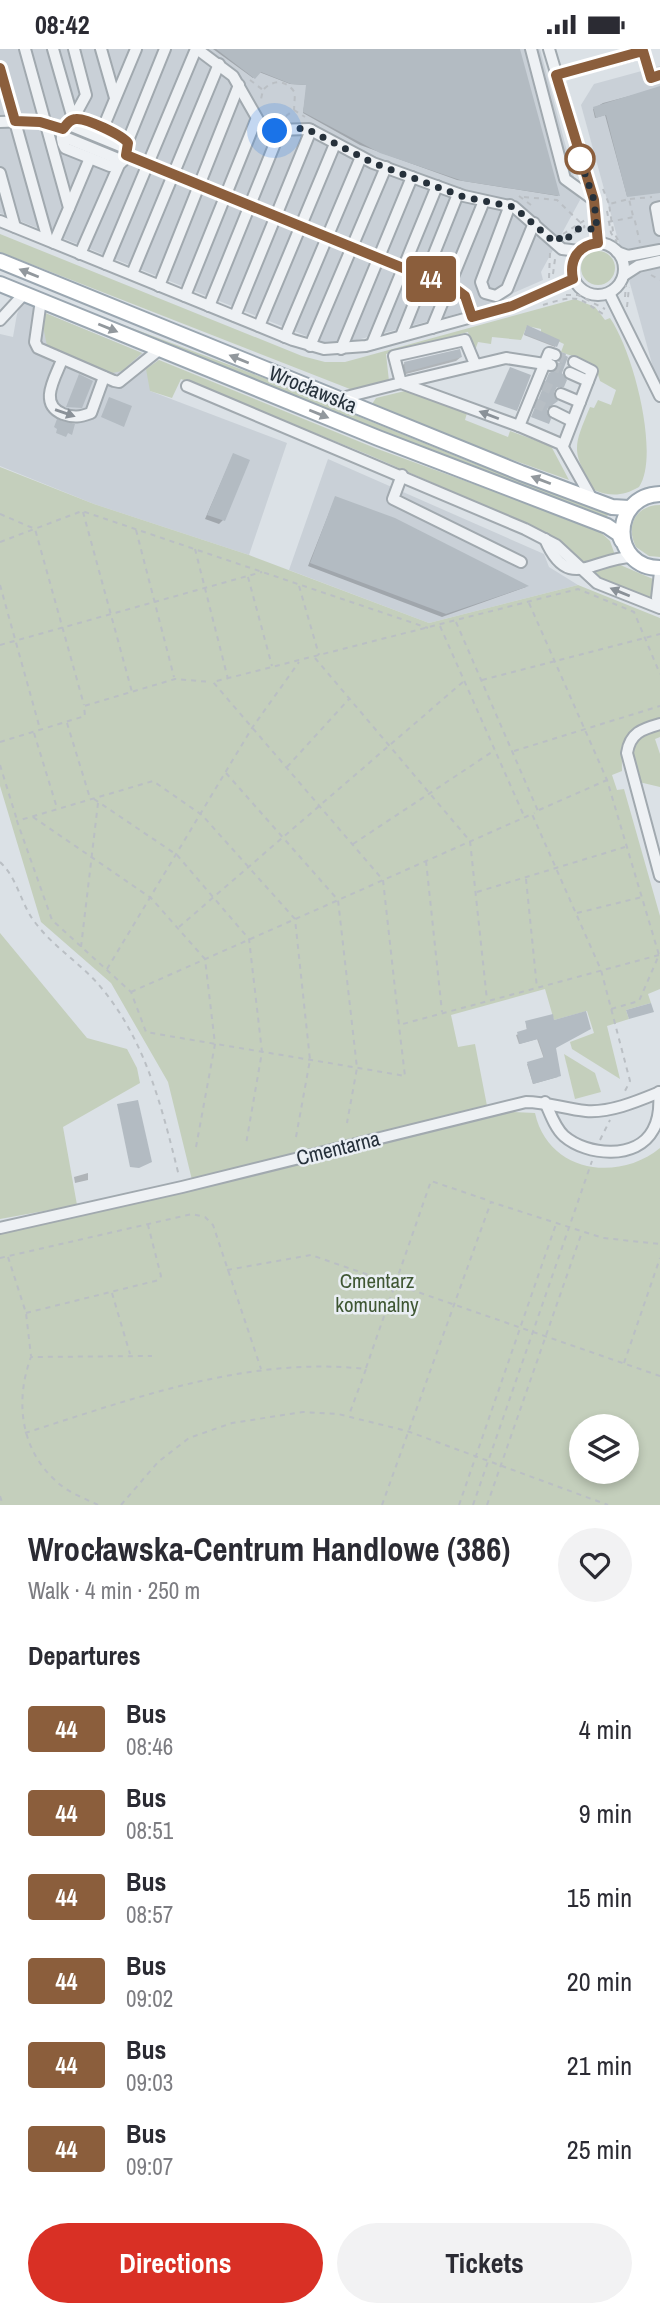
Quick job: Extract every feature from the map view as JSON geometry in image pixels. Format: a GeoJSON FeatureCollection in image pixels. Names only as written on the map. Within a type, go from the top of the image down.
{"type":"FeatureCollection","features":[{"type":"Feature","properties":{"kind":"main road","name":"Wrocławska"},"geometry":{"type":"LineString","coordinates":[[0,261],[612,507],[629,508]]}},
{"type":"Feature","properties":{"kind":"main road","name":"Wrocławska"},"geometry":{"type":"LineString","coordinates":[[0,284],[607,526],[619,534],[622,541]]}},
{"type":"Feature","properties":{"kind":"main road"},"geometry":{"type":"LineString","coordinates":[[41,300],[51,292],[71,289]]}},
{"type":"Feature","properties":{"kind":"main road"},"geometry":{"type":"LineString","coordinates":[[655,495],[629,508],[622,520],[622,541],[632,557],[643,565],[660,570]]}},
{"type":"Feature","properties":{"kind":"street"},"geometry":{"type":"LineString","coordinates":[[25,49],[69,208]]}},
{"type":"Feature","properties":{"kind":"street"},"geometry":{"type":"LineString","coordinates":[[53,49],[66,127],[65,148],[110,166],[125,155]]}},
{"type":"Feature","properties":{"kind":"street"},"geometry":{"type":"LineString","coordinates":[[66,127],[86,95],[74,49]]}},
{"type":"Feature","properties":{"kind":"street"},"geometry":{"type":"LineString","coordinates":[[102,49],[115,98]]}},
{"type":"Feature","properties":{"kind":"street"},"geometry":{"type":"LineString","coordinates":[[103,128],[136,49]]}},
{"type":"Feature","properties":{"kind":"street"},"geometry":{"type":"LineString","coordinates":[[80,254],[125,155],[165,49]]}},
{"type":"Feature","properties":{"kind":"street"},"geometry":{"type":"LineString","coordinates":[[106,264],[196,49],[219,64],[239,85],[256,120],[267,128],[280,131],[300,128],[311,131],[361,157],[437,187],[484,201],[510,205],[559,242],[579,250],[598,243],[620,247],[628,256],[660,250]]}},
{"type":"Feature","properties":{"kind":"street"},"geometry":{"type":"LineString","coordinates":[[531,49],[565,179],[594,200]]}},
{"type":"Feature","properties":{"kind":"street"},"geometry":{"type":"LineString","coordinates":[[549,49],[594,200],[598,243]]}},
{"type":"Feature","properties":{"kind":"street"},"geometry":{"type":"LineString","coordinates":[[556,75],[643,51],[651,78],[660,75]]}},
{"type":"Feature","properties":{"kind":"street"},"geometry":{"type":"LineString","coordinates":[[132,274],[219,64]]}},
{"type":"Feature","properties":{"kind":"street"},"geometry":{"type":"LineString","coordinates":[[0,68],[51,241]]}},
{"type":"Feature","properties":{"kind":"street"},"geometry":{"type":"LineString","coordinates":[[159,286],[239,85]]}},
{"type":"Feature","properties":{"kind":"street"},"geometry":{"type":"LineString","coordinates":[[185,296],[256,120]]}},
{"type":"Feature","properties":{"kind":"street"},"geometry":{"type":"LineString","coordinates":[[0,123],[15,121],[103,128],[123,137],[125,155]]}},
{"type":"Feature","properties":{"kind":"street"},"geometry":{"type":"LineString","coordinates":[[66,127],[125,155],[449,286],[465,296],[472,317]]}},
{"type":"Feature","properties":{"kind":"street"},"geometry":{"type":"LineString","coordinates":[[209,306],[280,131]]}},
{"type":"Feature","properties":{"kind":"street"},"geometry":{"type":"LineString","coordinates":[[235,316],[311,131]]}},
{"type":"Feature","properties":{"kind":"street"},"geometry":{"type":"LineString","coordinates":[[259,326],[335,143]]}},
{"type":"Feature","properties":{"kind":"street"},"geometry":{"type":"LineString","coordinates":[[285,337],[361,157]]}},
{"type":"Feature","properties":{"kind":"street"},"geometry":{"type":"LineString","coordinates":[[51,241],[69,208],[90,158]]}},
{"type":"Feature","properties":{"kind":"street"},"geometry":{"type":"LineString","coordinates":[[310,346],[386,167]]}},
{"type":"Feature","properties":{"kind":"street"},"geometry":{"type":"LineString","coordinates":[[0,173],[15,227]]}},
{"type":"Feature","properties":{"kind":"street"},"geometry":{"type":"LineString","coordinates":[[341,349],[412,177]]}},
{"type":"Feature","properties":{"kind":"street"},"geometry":{"type":"LineString","coordinates":[[372,344],[437,187]]}},
{"type":"Feature","properties":{"kind":"street"},"geometry":{"type":"LineString","coordinates":[[401,336],[458,194]]}},
{"type":"Feature","properties":{"kind":"street"},"geometry":{"type":"LineString","coordinates":[[432,328],[484,201]]}},
{"type":"Feature","properties":{"kind":"street"},"geometry":{"type":"LineString","coordinates":[[510,205],[481,282],[485,293],[496,296],[508,289],[534,223]]}},
{"type":"Feature","properties":{"kind":"street"},"geometry":{"type":"LineString","coordinates":[[660,207],[656,208],[660,230]]}},
{"type":"Feature","properties":{"kind":"street"},"geometry":{"type":"LineString","coordinates":[[0,221],[310,346],[341,349],[372,344],[512,306],[573,279]]}},
{"type":"Feature","properties":{"kind":"street"},"geometry":{"type":"LineString","coordinates":[[620,247],[624,275]]}},
{"type":"Feature","properties":{"kind":"street"},"geometry":{"type":"LineString","coordinates":[[579,250],[572,265],[573,279],[578,287],[593,295],[609,293],[617,287],[624,275],[638,266],[660,261]]}},
{"type":"Feature","properties":{"kind":"street"},"geometry":{"type":"LineString","coordinates":[[609,293],[660,396]]}},
{"type":"Feature","properties":{"kind":"street"},"geometry":{"type":"LineString","coordinates":[[0,320],[24,294]]}},
{"type":"Feature","properties":{"kind":"street"},"geometry":{"type":"LineString","coordinates":[[41,300],[36,345],[62,360],[119,382],[160,349]]}},
{"type":"Feature","properties":{"kind":"street"},"geometry":{"type":"LineString","coordinates":[[401,383],[394,356],[465,340],[475,364]]}},
{"type":"Feature","properties":{"kind":"street"},"geometry":{"type":"LineString","coordinates":[[338,399],[506,358],[550,358],[519,426]]}},
{"type":"Feature","properties":{"kind":"street"},"geometry":{"type":"LineString","coordinates":[[62,360],[50,392],[49,402],[54,410],[80,417],[91,413],[104,377]]}},
{"type":"Feature","properties":{"kind":"street"},"geometry":{"type":"LineString","coordinates":[[563,446],[590,376],[572,368]]}},
{"type":"Feature","properties":{"kind":"street"},"geometry":{"type":"LineString","coordinates":[[401,383],[519,426],[563,446],[592,499]]}},
{"type":"Feature","properties":{"kind":"street"},"geometry":{"type":"LineString","coordinates":[[187,386],[402,475],[545,539],[560,563],[583,571],[597,583],[660,606]]}},
{"type":"Feature","properties":{"kind":"street"},"geometry":{"type":"LineString","coordinates":[[561,394],[580,402]]}},
{"type":"Feature","properties":{"kind":"street"},"geometry":{"type":"LineString","coordinates":[[554,412],[572,421]]}},
{"type":"Feature","properties":{"kind":"street"},"geometry":{"type":"LineString","coordinates":[[402,475],[393,499],[521,562]]}},
{"type":"Feature","properties":{"kind":"street"},"geometry":{"type":"LineString","coordinates":[[655,495],[660,483]]}},
{"type":"Feature","properties":{"kind":"street"},"geometry":{"type":"LineString","coordinates":[[583,571],[604,561],[632,557]]}},
{"type":"Feature","properties":{"kind":"street"},"geometry":{"type":"LineString","coordinates":[[660,570],[657,597],[660,606]]}},
{"type":"Feature","properties":{"kind":"street"},"geometry":{"type":"LineString","coordinates":[[660,724],[639,731],[630,741],[627,753],[660,876]]}},
{"type":"Feature","properties":{"kind":"street"},"geometry":{"type":"LineString","coordinates":[[545,1102],[564,1136],[595,1151],[625,1150],[648,1137],[657,1119],[660,1092]]}},
{"type":"Feature","properties":{"kind":"street","name":"Cmentarna"},"geometry":{"type":"LineString","coordinates":[[0,1229],[526,1102],[545,1102],[590,1111],[617,1107],[660,1092]]}},
{"type":"Feature","properties":{"kind":"path"},"geometry":{"type":"LineString","coordinates":[[263,90],[276,82],[286,83],[295,93],[293,110]]}},
{"type":"Feature","properties":{"kind":"path"},"geometry":{"type":"LineString","coordinates":[[600,181],[620,247]]}},
{"type":"Feature","properties":{"kind":"path"},"geometry":{"type":"LineString","coordinates":[[609,204],[660,195]]}},
{"type":"Feature","properties":{"kind":"path"},"geometry":{"type":"LineString","coordinates":[[529,209],[521,197],[556,200],[585,227],[572,232],[559,242],[547,268],[556,287]]}},
{"type":"Feature","properties":{"kind":"path"},"geometry":{"type":"LineString","coordinates":[[629,199],[634,217]]}},
{"type":"Feature","properties":{"kind":"path"},"geometry":{"type":"LineString","coordinates":[[559,242],[553,272],[560,300]]}},
{"type":"Feature","properties":{"kind":"path"},"geometry":{"type":"LineString","coordinates":[[647,272],[660,280]]}},
{"type":"Feature","properties":{"kind":"path"},"geometry":{"type":"LineString","coordinates":[[82,511],[131,692]]}},
{"type":"Feature","properties":{"kind":"path"},"geometry":{"type":"LineString","coordinates":[[0,542],[82,511],[429,628]]}},
{"type":"Feature","properties":{"kind":"path"},"geometry":{"type":"LineString","coordinates":[[0,514],[35,529]]}},
{"type":"Feature","properties":{"kind":"path"},"geometry":{"type":"LineString","coordinates":[[0,742],[85,716],[35,529]]}},
{"type":"Feature","properties":{"kind":"path"},"geometry":{"type":"LineString","coordinates":[[136,529],[174,679]]}},
{"type":"Feature","properties":{"kind":"path"},"geometry":{"type":"LineString","coordinates":[[194,548],[228,679]]}},
{"type":"Feature","properties":{"kind":"path"},"geometry":{"type":"LineString","coordinates":[[0,645],[263,572]]}},
{"type":"Feature","properties":{"kind":"path"},"geometry":{"type":"LineString","coordinates":[[247,576],[272,667]]}},
{"type":"Feature","properties":{"kind":"path"},"geometry":{"type":"LineString","coordinates":[[298,584],[320,656]]}},
{"type":"Feature","properties":{"kind":"path"},"geometry":{"type":"LineString","coordinates":[[0,585],[41,730]]}},
{"type":"Feature","properties":{"kind":"path"},"geometry":{"type":"LineString","coordinates":[[84,706],[174,679],[213,682],[228,679],[578,589],[635,613],[660,674]]}},
{"type":"Feature","properties":{"kind":"path"},"geometry":{"type":"LineString","coordinates":[[528,602],[607,781],[659,955],[639,1000],[611,1009]]}},
{"type":"Feature","properties":{"kind":"path"},"geometry":{"type":"LineString","coordinates":[[455,621],[538,811]]}},
{"type":"Feature","properties":{"kind":"path"},"geometry":{"type":"LineString","coordinates":[[439,625],[524,817]]}},
{"type":"Feature","properties":{"kind":"path"},"geometry":{"type":"LineString","coordinates":[[481,681],[660,634]]}},
{"type":"Feature","properties":{"kind":"path"},"geometry":{"type":"LineString","coordinates":[[314,657],[470,841],[487,1001]]}},
{"type":"Feature","properties":{"kind":"path"},"geometry":{"type":"LineString","coordinates":[[107,970],[252,728],[301,660]]}},
{"type":"Feature","properties":{"kind":"path"},"geometry":{"type":"LineString","coordinates":[[178,928],[464,681]]}},
{"type":"Feature","properties":{"kind":"path"},"geometry":{"type":"LineString","coordinates":[[0,765],[52,920],[131,992],[146,1032],[405,1076],[383,880],[213,682]]}},
{"type":"Feature","properties":{"kind":"path"},"geometry":{"type":"LineString","coordinates":[[286,768],[349,698]]}},
{"type":"Feature","properties":{"kind":"path"},"geometry":{"type":"LineString","coordinates":[[512,751],[660,706]]}},
{"type":"Feature","properties":{"kind":"path"},"geometry":{"type":"LineString","coordinates":[[67,722],[92,799],[177,855],[249,939],[262,1052],[246,1145]]}},
{"type":"Feature","properties":{"kind":"path"},"geometry":{"type":"LineString","coordinates":[[34,732],[58,809]]}},
{"type":"Feature","properties":{"kind":"path"},"geometry":{"type":"LineString","coordinates":[[352,845],[495,750]]}},
{"type":"Feature","properties":{"kind":"path"},"geometry":{"type":"LineString","coordinates":[[226,773],[338,900],[358,1068],[347,1123]]}},
{"type":"Feature","properties":{"kind":"path"},"geometry":{"type":"LineString","coordinates":[[17,821],[153,781],[202,815],[295,919],[310,1060],[296,1137]]}},
{"type":"Feature","properties":{"kind":"path"},"geometry":{"type":"LineString","coordinates":[[131,992],[607,781]]}},
{"type":"Feature","properties":{"kind":"path"},"geometry":{"type":"LineString","coordinates":[[81,947],[98,802]]}},
{"type":"Feature","properties":{"kind":"path"},"geometry":{"type":"LineString","coordinates":[[473,1505],[595,1151],[630,1081],[601,970],[532,814]]}},
{"type":"Feature","properties":{"kind":"path"},"geometry":{"type":"LineString","coordinates":[[33,816],[152,898],[205,959],[215,1044],[196,1147]]}},
{"type":"Feature","properties":{"kind":"path"},"geometry":{"type":"LineString","coordinates":[[475,892],[627,847]]}},
{"type":"Feature","properties":{"kind":"path"},"geometry":{"type":"LineString","coordinates":[[426,861],[442,1013]]}},
{"type":"Feature","properties":{"kind":"path"},"geometry":{"type":"LineString","coordinates":[[0,862],[13,874],[32,919],[59,951],[98,985],[151,1069],[182,1187]]}},
{"type":"Feature","properties":{"kind":"path"},"geometry":{"type":"LineString","coordinates":[[526,878],[537,988]]}},
{"type":"Feature","properties":{"kind":"path"},"geometry":{"type":"LineString","coordinates":[[576,913],[642,897]]}},
{"type":"Feature","properties":{"kind":"path"},"geometry":{"type":"LineString","coordinates":[[399,1025],[659,955]]}},
{"type":"Feature","properties":{"kind":"path"},"geometry":{"type":"LineString","coordinates":[[349,1416],[431,1181],[570,1228],[613,1239],[660,1244]]}},
{"type":"Feature","properties":{"kind":"path"},"geometry":{"type":"LineString","coordinates":[[382,1505],[491,1202]]}},
{"type":"Feature","properties":{"kind":"path"},"geometry":{"type":"LineString","coordinates":[[0,1258],[192,1214],[205,1217],[213,1225],[261,1370]]}},
{"type":"Feature","properties":{"kind":"path"},"geometry":{"type":"LineString","coordinates":[[459,1505],[557,1223]]}},
{"type":"Feature","properties":{"kind":"path"},"geometry":{"type":"LineString","coordinates":[[26,1313],[159,1280],[161,1276],[148,1225]]}},
{"type":"Feature","properties":{"kind":"path"},"geometry":{"type":"LineString","coordinates":[[487,1505],[582,1231]]}},
{"type":"Feature","properties":{"kind":"path"},"geometry":{"type":"LineString","coordinates":[[227,1270],[311,1255],[660,1376]]}},
{"type":"Feature","properties":{"kind":"path"},"geometry":{"type":"LineString","coordinates":[[8,1256],[26,1313],[31,1357],[22,1399],[25,1433],[45,1469],[58,1483],[98,1505]]}},
{"type":"Feature","properties":{"kind":"path"},"geometry":{"type":"LineString","coordinates":[[623,1364],[660,1258]]}},
{"type":"Feature","properties":{"kind":"path"},"geometry":{"type":"LineString","coordinates":[[655,1272],[660,1272]]}},
{"type":"Feature","properties":{"kind":"path"},"geometry":{"type":"LineString","coordinates":[[112,1291],[130,1356]]}},
{"type":"Feature","properties":{"kind":"path"},"geometry":{"type":"LineString","coordinates":[[31,1357],[152,1356]]}},
{"type":"Feature","properties":{"kind":"path"},"geometry":{"type":"LineString","coordinates":[[25,1433],[161,1391],[261,1370],[328,1366],[366,1369]]}},
{"type":"Feature","properties":{"kind":"path"},"geometry":{"type":"LineString","coordinates":[[121,1505],[158,1462],[190,1438],[232,1423],[293,1413],[349,1416],[407,1431],[608,1505]]}},
{"type":"Feature","properties":{"kind":"path"},"geometry":{"type":"LineString","coordinates":[[0,1496],[3,1505]]}},
{"type":"Feature","properties":{"kind":"shaded area"},"geometry":{"type":"Polygon","coordinates":[[[0,49],[540,49],[580,200],[541,272],[543,280],[479,308],[353,341],[324,343],[0,213],[0,49]]]}},
{"type":"Feature","properties":{"kind":"shaded area"},"geometry":{"type":"Polygon","coordinates":[[[660,66],[660,393],[581,105],[594,84],[660,66]]]}},
{"type":"Feature","properties":{"kind":"shaded area"},"geometry":{"type":"Polygon","coordinates":[[[23,301],[45,313],[159,360],[153,364],[150,391],[287,443],[249,555],[94,504],[0,466],[0,334],[13,337],[17,314],[23,301]]]}},
{"type":"Feature","properties":{"kind":"shaded area"},"geometry":{"type":"Polygon","coordinates":[[[328,459],[544,554],[549,567],[578,585],[429,623],[289,570],[328,459]]]}},
{"type":"Feature","properties":{"kind":"green space"},"geometry":{"type":"Polygon","coordinates":[[[0,234],[302,356],[325,362],[345,362],[575,299],[595,307],[605,320],[610,318],[628,355],[645,429],[645,472],[639,487],[628,492],[611,495],[594,490],[578,457],[578,441],[590,407],[594,408],[598,400],[611,405],[616,390],[600,381],[590,365],[561,352],[564,344],[541,333],[541,329],[527,326],[521,340],[492,337],[491,344],[478,342],[474,353],[468,332],[386,354],[389,381],[355,391],[0,252],[0,234]]]}},
{"type":"Feature","properties":{"kind":"green space"},"geometry":{"type":"Polygon","coordinates":[[[598,251],[610,256],[615,268],[610,280],[598,285],[586,280],[581,268],[586,256],[598,251]]]}},
{"type":"Feature","properties":{"kind":"green space"},"geometry":{"type":"Polygon","coordinates":[[[63,302],[264,378],[473,463],[610,510],[607,517],[490,476],[63,302]]]}},
{"type":"Feature","properties":{"kind":"green space"},"geometry":{"type":"Polygon","coordinates":[[[45,313],[142,353],[122,371],[112,373],[47,346],[42,321],[45,313]]]}},
{"type":"Feature","properties":{"kind":"green space"},"geometry":{"type":"Polygon","coordinates":[[[159,360],[375,448],[597,529],[610,541],[615,555],[586,565],[545,532],[369,455],[181,379],[172,398],[150,391],[146,369],[159,360]]]}},
{"type":"Feature","properties":{"kind":"green space"},"geometry":{"type":"Polygon","coordinates":[[[409,390],[467,413],[465,420],[508,437],[510,431],[551,446],[569,480],[474,446],[372,404],[376,398],[409,390]]]}},
{"type":"Feature","properties":{"kind":"green space","name":"Cmentarz komunalny"},"geometry":{"type":"Polygon","coordinates":[[[0,467],[94,504],[249,555],[429,623],[578,585],[660,618],[660,718],[640,725],[628,735],[623,750],[622,771],[612,775],[617,790],[624,789],[660,916],[660,989],[648,994],[651,1003],[626,1010],[629,1019],[607,1026],[620,1079],[572,1049],[570,1042],[594,1033],[587,1011],[554,1020],[545,989],[451,1015],[458,1047],[475,1044],[488,1111],[535,1113],[542,1133],[554,1148],[569,1159],[586,1166],[624,1166],[643,1159],[660,1148],[660,1505],[0,1505],[0,1234],[193,1184],[168,1082],[111,983],[41,922],[0,786],[0,467]]]}},
{"type":"Feature","properties":{"kind":"green space"},"geometry":{"type":"Polygon","coordinates":[[[660,505],[660,557],[649,556],[636,547],[632,524],[639,513],[660,505]]]}},
{"type":"Feature","properties":{"kind":"green space"},"geometry":{"type":"Polygon","coordinates":[[[618,564],[653,579],[651,599],[603,580],[595,573],[605,566],[618,564]]]}},
{"type":"Feature","properties":{"kind":"green space"},"geometry":{"type":"Polygon","coordinates":[[[655,730],[660,731],[660,737],[655,739],[660,754],[660,787],[639,782],[634,758],[634,751],[640,739],[655,730]]]}},
{"type":"Feature","properties":{"kind":"green space"},"geometry":{"type":"Polygon","coordinates":[[[0,933],[87,1038],[127,1049],[137,1068],[140,1083],[63,1127],[77,1205],[0,1219],[0,933]]]}},
{"type":"Feature","properties":{"kind":"green space"},"geometry":{"type":"Polygon","coordinates":[[[564,1054],[595,1073],[601,1092],[575,1099],[564,1054]]]}},
{"type":"Feature","properties":{"kind":"building"},"geometry":{"type":"Polygon","coordinates":[[[216,49],[520,49],[560,196],[463,181],[380,153],[303,112],[306,85],[291,84],[261,72],[255,79],[216,49]]]}},
{"type":"Feature","properties":{"kind":"building"},"geometry":{"type":"Polygon","coordinates":[[[660,86],[660,193],[627,197],[606,115],[596,118],[593,107],[660,86]]]}},
{"type":"Feature","properties":{"kind":"building"},"geometry":{"type":"Polygon","coordinates":[[[527,325],[560,340],[557,347],[524,334],[527,325]]]}},
{"type":"Feature","properties":{"kind":"building"},"geometry":{"type":"Polygon","coordinates":[[[460,349],[462,357],[406,372],[404,362],[460,349]]]}},
{"type":"Feature","properties":{"kind":"building"},"geometry":{"type":"Polygon","coordinates":[[[563,354],[568,357],[562,373],[567,380],[564,387],[557,387],[554,392],[558,401],[547,409],[551,419],[549,424],[531,417],[549,373],[557,369],[563,354]]]}},
{"type":"Feature","properties":{"kind":"building"},"geometry":{"type":"Polygon","coordinates":[[[510,367],[531,375],[517,411],[494,403],[510,367]]]}},
{"type":"Feature","properties":{"kind":"building"},"geometry":{"type":"Polygon","coordinates":[[[79,374],[93,381],[82,408],[66,407],[79,374]]]}},
{"type":"Feature","properties":{"kind":"building"},"geometry":{"type":"Polygon","coordinates":[[[109,397],[132,406],[124,427],[101,417],[109,397]]]}},
{"type":"Feature","properties":{"kind":"building"},"geometry":{"type":"Polygon","coordinates":[[[57,419],[75,424],[72,435],[68,433],[66,437],[56,433],[57,429],[54,427],[57,419]]]}},
{"type":"Feature","properties":{"kind":"building"},"geometry":{"type":"Polygon","coordinates":[[[233,453],[250,460],[225,521],[207,515],[233,453]]]}},
{"type":"Feature","properties":{"kind":"building"},"geometry":{"type":"Polygon","coordinates":[[[335,496],[395,518],[529,586],[446,614],[310,563],[335,496]]]}},
{"type":"Feature","properties":{"kind":"building"},"geometry":{"type":"Polygon","coordinates":[[[651,1003],[654,1012],[629,1019],[626,1010],[651,1003]]]}},
{"type":"Feature","properties":{"kind":"building"},"geometry":{"type":"Polygon","coordinates":[[[586,1011],[591,1029],[556,1048],[561,1076],[533,1084],[527,1062],[544,1057],[538,1039],[520,1044],[517,1032],[527,1029],[525,1021],[553,1014],[554,1020],[586,1011]]]}},
{"type":"Feature","properties":{"kind":"building"},"geometry":{"type":"Polygon","coordinates":[[[138,1100],[152,1162],[139,1168],[130,1167],[117,1104],[138,1100]]]}},
{"type":"Feature","properties":{"kind":"tunnel"},"geometry":{"type":"LineString","coordinates":[[555,355],[574,362]]}},
{"type":"Feature","properties":{"kind":"tunnel"},"geometry":{"type":"LineString","coordinates":[[551,365],[570,373]]}},
{"type":"Feature","properties":{"kind":"tunnel"},"geometry":{"type":"LineString","coordinates":[[542,385],[561,394]]}},
{"type":"Feature","properties":{"kind":"tunnel"},"geometry":{"type":"LineString","coordinates":[[535,403],[554,412]]}},
{"type":"Feature","properties":{"kind":"bus line","name":"44"},"geometry":{"type":"LineString","coordinates":[[0,68],[15,121],[40,122],[63,129],[69,121],[77,118],[120,135],[128,143],[126,155],[460,291],[465,296],[472,317],[512,306],[573,279],[572,265],[579,250],[598,243],[594,200],[556,75],[643,51],[651,78],[660,75]]}},
{"type":"Feature","properties":{"kind":"route"},"geometry":{"type":"LineString","coordinates":[[275,131],[309,129],[373,163],[464,197],[514,207],[554,242],[559,238],[563,242],[578,229],[597,229],[594,200],[580,159]]}}]}
